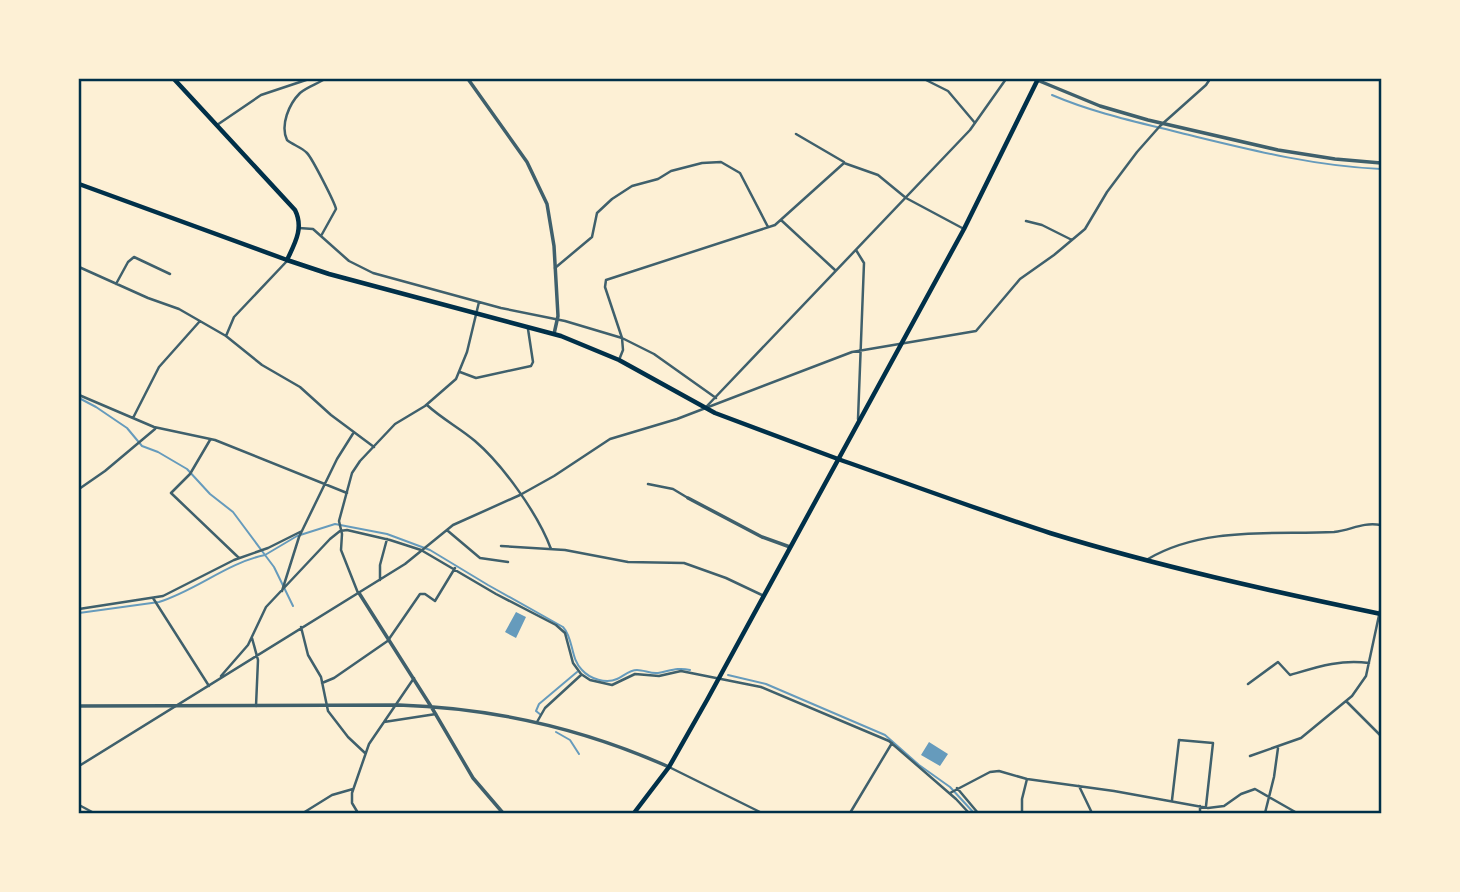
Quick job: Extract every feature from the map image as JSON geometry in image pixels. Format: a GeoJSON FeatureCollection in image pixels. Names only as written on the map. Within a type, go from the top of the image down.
{"type":"FeatureCollection","features":[{"type":"Feature","properties":{"kind":"main road"},"geometry":{"type":"LineString","coordinates":[[174,79],[295,210],[299,228],[287,260]]}},
{"type":"Feature","properties":{"kind":"main road"},"geometry":{"type":"LineString","coordinates":[[634,813],[669,766],[719,679],[964,229],[1037,79]]}},
{"type":"Feature","properties":{"kind":"main road"},"geometry":{"type":"LineString","coordinates":[[79,184],[329,274],[554,334],[619,360],[704,408],[838,459],[1048,532],[1262,588],[1381,614]]}},
{"type":"Feature","properties":{"kind":"street"},"geometry":{"type":"LineString","coordinates":[[217,125],[261,95],[309,79]]}},
{"type":"Feature","properties":{"kind":"street"},"geometry":{"type":"LineString","coordinates":[[321,236],[336,205],[309,156],[303,149],[287,140],[284,128],[293,101],[301,92],[325,79]]}},
{"type":"Feature","properties":{"kind":"street"},"geometry":{"type":"LineString","coordinates":[[468,79],[521,152],[547,204],[553,230],[558,320],[554,334]]}},
{"type":"Feature","properties":{"kind":"street"},"geometry":{"type":"LineString","coordinates":[[924,79],[948,91],[975,123]]}},
{"type":"Feature","properties":{"kind":"street"},"geometry":{"type":"LineString","coordinates":[[704,408],[975,123],[1006,79]]}},
{"type":"Feature","properties":{"kind":"street"},"geometry":{"type":"LineString","coordinates":[[1037,79],[1100,106],[1160,126],[1285,152],[1381,163]]}},
{"type":"Feature","properties":{"kind":"street"},"geometry":{"type":"LineString","coordinates":[[79,766],[425,551],[461,521],[520,495],[610,439],[677,419],[860,350],[976,331],[1020,279],[1072,240],[1090,222],[1127,164],[1160,126],[1210,79]]}},
{"type":"Feature","properties":{"kind":"street"},"geometry":{"type":"LineString","coordinates":[[796,134],[847,163],[881,176],[906,198],[964,229]]}},
{"type":"Feature","properties":{"kind":"street"},"geometry":{"type":"LineString","coordinates":[[555,268],[592,237],[597,214],[612,199],[632,186],[702,163],[721,162],[740,173],[768,227]]}},
{"type":"Feature","properties":{"kind":"street"},"geometry":{"type":"LineString","coordinates":[[619,360],[623,350],[622,338],[604,288],[608,278],[768,227],[781,220],[847,163]]}},
{"type":"Feature","properties":{"kind":"street"},"geometry":{"type":"LineString","coordinates":[[781,220],[836,271]]}},
{"type":"Feature","properties":{"kind":"street"},"geometry":{"type":"LineString","coordinates":[[1026,221],[1042,225],[1072,240]]}},
{"type":"Feature","properties":{"kind":"street"},"geometry":{"type":"LineString","coordinates":[[299,228],[312,228],[345,258],[365,270],[622,338],[654,354],[716,398]]}},
{"type":"Feature","properties":{"kind":"street"},"geometry":{"type":"LineString","coordinates":[[856,250],[864,263],[858,423]]}},
{"type":"Feature","properties":{"kind":"street"},"geometry":{"type":"LineString","coordinates":[[116,284],[128,262],[134,257],[170,274]]}},
{"type":"Feature","properties":{"kind":"street"},"geometry":{"type":"LineString","coordinates":[[226,336],[234,317],[287,260]]}},
{"type":"Feature","properties":{"kind":"street"},"geometry":{"type":"LineString","coordinates":[[79,268],[179,309],[226,336],[262,365],[305,391],[331,415],[374,447]]}},
{"type":"Feature","properties":{"kind":"street"},"geometry":{"type":"LineString","coordinates":[[479,302],[460,372],[451,385],[427,405],[395,424],[356,467],[339,519],[341,550],[358,593],[432,706],[473,778],[503,813]]}},
{"type":"Feature","properties":{"kind":"street"},"geometry":{"type":"LineString","coordinates":[[133,418],[159,367],[200,321]]}},
{"type":"Feature","properties":{"kind":"street"},"geometry":{"type":"LineString","coordinates":[[460,372],[475,378],[533,365],[528,326]]}},
{"type":"Feature","properties":{"kind":"street"},"geometry":{"type":"LineString","coordinates":[[79,395],[156,428],[211,439],[347,492]]}},
{"type":"Feature","properties":{"kind":"street"},"geometry":{"type":"LineString","coordinates":[[427,405],[483,449],[520,495],[551,549]]}},
{"type":"Feature","properties":{"kind":"street"},"geometry":{"type":"LineString","coordinates":[[79,489],[106,471],[156,428]]}},
{"type":"Feature","properties":{"kind":"street"},"geometry":{"type":"LineString","coordinates":[[282,591],[302,531],[354,432]]}},
{"type":"Feature","properties":{"kind":"street"},"geometry":{"type":"LineString","coordinates":[[211,439],[190,474],[171,493],[239,558]]}},
{"type":"Feature","properties":{"kind":"street"},"geometry":{"type":"LineString","coordinates":[[648,484],[673,489],[762,537],[790,547]]}},
{"type":"Feature","properties":{"kind":"street"},"geometry":{"type":"LineString","coordinates":[[1148,559],[1164,551],[1223,536],[1267,531],[1339,531],[1363,523],[1381,524]]}},
{"type":"Feature","properties":{"kind":"street"},"geometry":{"type":"LineString","coordinates":[[447,530],[480,558],[508,562]]}},
{"type":"Feature","properties":{"kind":"street"},"geometry":{"type":"LineString","coordinates":[[79,610],[153,598],[180,589],[239,558],[274,546],[302,531]]}},
{"type":"Feature","properties":{"kind":"street"},"geometry":{"type":"LineString","coordinates":[[218,680],[253,638],[264,611],[330,539],[341,531],[387,539],[425,551],[496,594],[562,629],[566,635],[570,657],[590,680],[607,685],[635,674],[656,676],[675,671],[761,687],[832,715],[892,743],[970,813]]}},
{"type":"Feature","properties":{"kind":"street"},"geometry":{"type":"LineString","coordinates":[[380,579],[380,565],[387,539]]}},
{"type":"Feature","properties":{"kind":"street"},"geometry":{"type":"LineString","coordinates":[[501,546],[551,549],[628,562],[684,563],[726,578],[764,596]]}},
{"type":"Feature","properties":{"kind":"street"},"geometry":{"type":"LineString","coordinates":[[322,683],[334,678],[389,639],[420,594],[435,601],[456,568]]}},
{"type":"Feature","properties":{"kind":"street"},"geometry":{"type":"LineString","coordinates":[[153,598],[209,686]]}},
{"type":"Feature","properties":{"kind":"street"},"geometry":{"type":"LineString","coordinates":[[1250,757],[1301,738],[1347,702],[1362,684],[1381,606]]}},
{"type":"Feature","properties":{"kind":"street"},"geometry":{"type":"LineString","coordinates":[[301,627],[307,653],[322,683],[326,706],[348,737],[365,753]]}},
{"type":"Feature","properties":{"kind":"street"},"geometry":{"type":"LineString","coordinates":[[253,638],[258,655],[256,706]]}},
{"type":"Feature","properties":{"kind":"street"},"geometry":{"type":"LineString","coordinates":[[1248,684],[1278,662],[1290,675],[1324,664],[1369,663]]}},
{"type":"Feature","properties":{"kind":"street"},"geometry":{"type":"LineString","coordinates":[[537,722],[545,708],[582,674]]}},
{"type":"Feature","properties":{"kind":"street"},"geometry":{"type":"LineString","coordinates":[[358,813],[352,803],[353,789],[365,753],[372,738],[414,678]]}},
{"type":"Feature","properties":{"kind":"street"},"geometry":{"type":"LineString","coordinates":[[1347,702],[1381,736]]}},
{"type":"Feature","properties":{"kind":"street"},"geometry":{"type":"LineString","coordinates":[[79,706],[432,706],[537,722],[581,733],[669,766],[762,813]]}},
{"type":"Feature","properties":{"kind":"street"},"geometry":{"type":"LineString","coordinates":[[383,722],[436,713]]}},
{"type":"Feature","properties":{"kind":"street"},"geometry":{"type":"LineString","coordinates":[[1172,800],[1179,740],[1213,743],[1205,807]]}},
{"type":"Feature","properties":{"kind":"street"},"geometry":{"type":"LineString","coordinates":[[850,813],[892,743]]}},
{"type":"Feature","properties":{"kind":"street"},"geometry":{"type":"LineString","coordinates":[[1265,813],[1270,799],[1278,748]]}},
{"type":"Feature","properties":{"kind":"street"},"geometry":{"type":"LineString","coordinates":[[950,793],[994,771],[1027,779],[1205,807],[1224,806],[1251,789],[1258,790],[1297,813]]}},
{"type":"Feature","properties":{"kind":"street"},"geometry":{"type":"LineString","coordinates":[[1022,813],[1027,779]]}},
{"type":"Feature","properties":{"kind":"street"},"geometry":{"type":"LineString","coordinates":[[1079,786],[1092,813]]}},
{"type":"Feature","properties":{"kind":"street"},"geometry":{"type":"LineString","coordinates":[[957,788],[978,813]]}},
{"type":"Feature","properties":{"kind":"street"},"geometry":{"type":"LineString","coordinates":[[303,813],[332,795],[353,789]]}},
{"type":"Feature","properties":{"kind":"street"},"geometry":{"type":"LineString","coordinates":[[79,805],[93,813]]}},
{"type":"Feature","properties":{"kind":"street"},"geometry":{"type":"LineString","coordinates":[[1200,806],[1200,813]]}},
{"type":"Feature","properties":{"kind":"water"},"geometry":{"type":"Polygon","coordinates":[[[516,612],[526,617],[516,638],[505,632],[516,612]]]}},
{"type":"Feature","properties":{"kind":"water"},"geometry":{"type":"Polygon","coordinates":[[[929,742],[948,754],[940,766],[921,755],[929,742]]]}},
{"type":"Feature","properties":{"kind":"waterway"},"geometry":{"type":"LineString","coordinates":[[1052,95],[1116,117],[1255,151],[1305,161],[1381,169]]}},
{"type":"Feature","properties":{"kind":"waterway"},"geometry":{"type":"LineString","coordinates":[[79,398],[127,428],[142,446],[187,469],[210,494],[233,512],[265,555],[297,536],[335,524],[387,534],[430,550],[563,627],[578,665],[594,678],[613,680],[637,670],[655,673],[677,669],[690,670]]}},
{"type":"Feature","properties":{"kind":"waterway"},"geometry":{"type":"LineString","coordinates":[[79,613],[159,602],[238,564],[265,555],[274,567],[293,606]]}},
{"type":"Feature","properties":{"kind":"waterway"},"geometry":{"type":"LineString","coordinates":[[541,715],[536,711],[539,704],[577,672]]}},
{"type":"Feature","properties":{"kind":"waterway"},"geometry":{"type":"LineString","coordinates":[[728,675],[766,684],[885,735],[919,765],[950,787],[974,813]]}},
{"type":"Feature","properties":{"kind":"waterway"},"geometry":{"type":"LineString","coordinates":[[556,732],[570,740],[579,754]]}}]}
